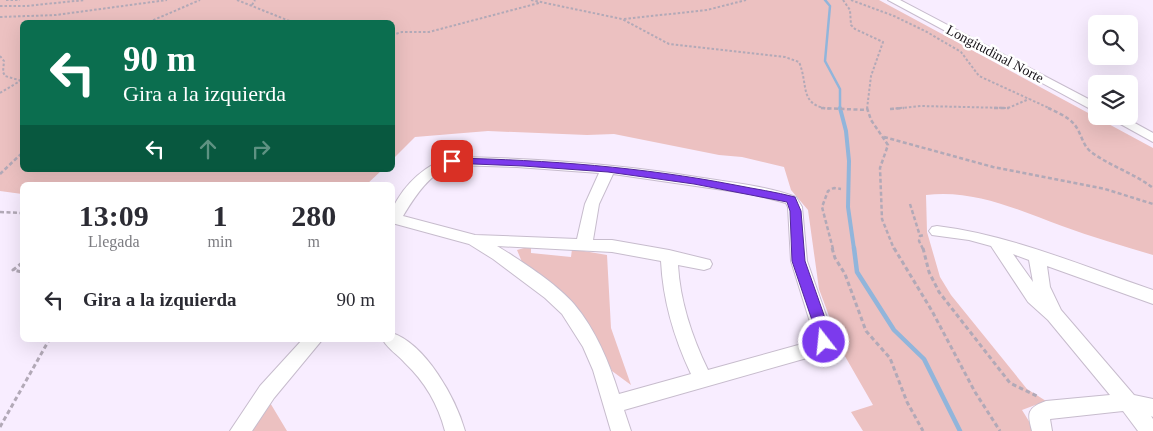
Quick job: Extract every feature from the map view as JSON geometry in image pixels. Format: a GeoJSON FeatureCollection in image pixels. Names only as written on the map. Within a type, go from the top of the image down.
{"type":"FeatureCollection","features":[{"type":"Feature","properties":{"kind":"street","name":"Longitudinal Norte"},"geometry":{"type":"LineString","coordinates":[[893,0],[1088,104]]}},
{"type":"Feature","properties":{"kind":"street"},"geometry":{"type":"LineString","coordinates":[[1129,125],[1153,138]]}},
{"type":"Feature","properties":{"kind":"street"},"geometry":{"type":"LineString","coordinates":[[395,217],[416,188],[442,163],[452,161],[488,161],[608,169],[738,188],[791,200],[794,203],[799,261],[824,335],[824,342],[814,348],[614,404]]}},
{"type":"Feature","properties":{"kind":"street"},"geometry":{"type":"LineString","coordinates":[[584,244],[592,204],[608,169]]}},
{"type":"Feature","properties":{"kind":"street"},"geometry":{"type":"LineString","coordinates":[[395,218],[474,240],[584,244],[669,256],[704,264]]}},
{"type":"Feature","properties":{"kind":"street"},"geometry":{"type":"LineString","coordinates":[[937,230],[996,242],[1153,297]]}},
{"type":"Feature","properties":{"kind":"street"},"geometry":{"type":"LineString","coordinates":[[474,240],[512,264],[551,293],[568,309],[591,344],[614,404],[621,431]]}},
{"type":"Feature","properties":{"kind":"street"},"geometry":{"type":"LineString","coordinates":[[512,264],[509,259],[509,251],[512,247],[526,242]]}},
{"type":"Feature","properties":{"kind":"street"},"geometry":{"type":"LineString","coordinates":[[996,242],[1034,297],[1054,315],[1128,402],[1150,431]]}},
{"type":"Feature","properties":{"kind":"street"},"geometry":{"type":"LineString","coordinates":[[669,256],[669,275],[676,312],[691,355],[702,378]]}},
{"type":"Feature","properties":{"kind":"street"},"geometry":{"type":"LineString","coordinates":[[1037,257],[1042,287],[1054,315]]}},
{"type":"Feature","properties":{"kind":"street"},"geometry":{"type":"LineString","coordinates":[[240,431],[267,392],[311,342]]}},
{"type":"Feature","properties":{"kind":"street"},"geometry":{"type":"LineString","coordinates":[[395,342],[408,352],[438,390],[455,431]]}},
{"type":"Feature","properties":{"kind":"street"},"geometry":{"type":"LineString","coordinates":[[1042,431],[1038,416],[1046,410],[1128,402],[1153,408]]}},
{"type":"Feature","properties":{"kind":"path"},"geometry":{"type":"LineString","coordinates":[[6,0],[20,0]]}},
{"type":"Feature","properties":{"kind":"path"},"geometry":{"type":"LineString","coordinates":[[0,6],[26,6],[85,0]]}},
{"type":"Feature","properties":{"kind":"path"},"geometry":{"type":"LineString","coordinates":[[0,17],[56,14],[165,0]]}},
{"type":"Feature","properties":{"kind":"path"},"geometry":{"type":"LineString","coordinates":[[154,20],[200,0]]}},
{"type":"Feature","properties":{"kind":"path"},"geometry":{"type":"LineString","coordinates":[[238,0],[287,20]]}},
{"type":"Feature","properties":{"kind":"path"},"geometry":{"type":"LineString","coordinates":[[252,5],[255,0]]}},
{"type":"Feature","properties":{"kind":"path"},"geometry":{"type":"LineString","coordinates":[[531,0],[622,19],[669,44],[785,57],[799,62],[803,70],[805,89],[809,99],[815,106],[826,109],[867,110]]}},
{"type":"Feature","properties":{"kind":"path"},"geometry":{"type":"LineString","coordinates":[[622,19],[707,10],[746,0]]}},
{"type":"Feature","properties":{"kind":"path"},"geometry":{"type":"LineString","coordinates":[[844,0],[850,10],[851,25],[883,42],[873,62],[867,110],[888,144],[880,168],[882,219],[897,256],[932,311],[975,392],[1000,431]]}},
{"type":"Feature","properties":{"kind":"path"},"geometry":{"type":"LineString","coordinates":[[852,0],[894,16],[926,32],[961,52],[979,76],[1060,113],[1074,124],[1088,149],[1103,160],[1143,180],[1153,188]]}},
{"type":"Feature","properties":{"kind":"path"},"geometry":{"type":"LineString","coordinates":[[395,35],[429,32],[540,2]]}},
{"type":"Feature","properties":{"kind":"path"},"geometry":{"type":"LineString","coordinates":[[0,56],[4,61],[3,72],[5,76],[20,80]]}},
{"type":"Feature","properties":{"kind":"path"},"geometry":{"type":"LineString","coordinates":[[0,93],[20,81]]}},
{"type":"Feature","properties":{"kind":"path"},"geometry":{"type":"LineString","coordinates":[[890,109],[921,106],[1008,108],[1030,98]]}},
{"type":"Feature","properties":{"kind":"path"},"geometry":{"type":"LineString","coordinates":[[884,137],[993,167],[1105,189],[1153,204]]}},
{"type":"Feature","properties":{"kind":"path"},"geometry":{"type":"LineString","coordinates":[[0,174],[20,155]]}},
{"type":"Feature","properties":{"kind":"path"},"geometry":{"type":"LineString","coordinates":[[841,189],[834,188],[828,191],[822,207],[835,258],[845,274],[866,330],[890,358],[907,402],[923,431]]}},
{"type":"Feature","properties":{"kind":"path"},"geometry":{"type":"LineString","coordinates":[[910,204],[929,272],[939,292],[1010,383],[1063,409]]}},
{"type":"Feature","properties":{"kind":"path"},"geometry":{"type":"LineString","coordinates":[[0,212],[20,213]]}},
{"type":"Feature","properties":{"kind":"path"},"geometry":{"type":"LineString","coordinates":[[920,236],[937,230]]}},
{"type":"Feature","properties":{"kind":"path"},"geometry":{"type":"LineString","coordinates":[[20,265],[13,270],[20,272]]}},
{"type":"Feature","properties":{"kind":"path"},"geometry":{"type":"LineString","coordinates":[[0,427],[48,342]]}},
{"type":"Feature","properties":{"kind":"shaded area"},"geometry":{"type":"Polygon","coordinates":[[[0,0],[879,0],[1088,113],[1088,125],[1110,125],[1153,148],[1153,255],[1085,234],[996,202],[961,195],[926,195],[927,232],[940,277],[951,295],[1027,389],[1046,401],[1022,410],[1035,431],[863,431],[851,412],[873,405],[842,351],[819,289],[808,210],[791,190],[784,167],[742,157],[719,155],[614,134],[587,135],[488,131],[415,137],[395,157],[395,20],[20,20],[20,172],[380,172],[369,182],[20,182],[20,194],[0,191],[0,0]]]}},
{"type":"Feature","properties":{"kind":"shaded area"},"geometry":{"type":"Polygon","coordinates":[[[531,246],[531,253],[571,257],[572,249],[607,255],[611,328],[631,385],[612,371],[592,331],[553,285],[522,262],[517,250],[531,246]]]}},
{"type":"Feature","properties":{"kind":"shaded area"},"geometry":{"type":"Polygon","coordinates":[[[269,401],[287,431],[252,431],[269,401]]]}},
{"type":"Feature","properties":{"kind":"waterway"},"geometry":{"type":"LineString","coordinates":[[825,0],[830,6],[825,61],[840,89],[840,108]]}},
{"type":"Feature","properties":{"kind":"waterway"},"geometry":{"type":"LineString","coordinates":[[840,108],[846,131],[849,161],[848,207],[854,249]]}},
{"type":"Feature","properties":{"kind":"waterway"},"geometry":{"type":"LineString","coordinates":[[854,248],[857,272],[894,330],[924,359],[960,431]]}},
{"type":"Feature","properties":{"kind":"route"},"geometry":{"type":"LineString","coordinates":[[452,161],[488,161],[608,169],[694,180],[791,200],[796,211],[799,261],[824,335],[824,342]]}}]}
